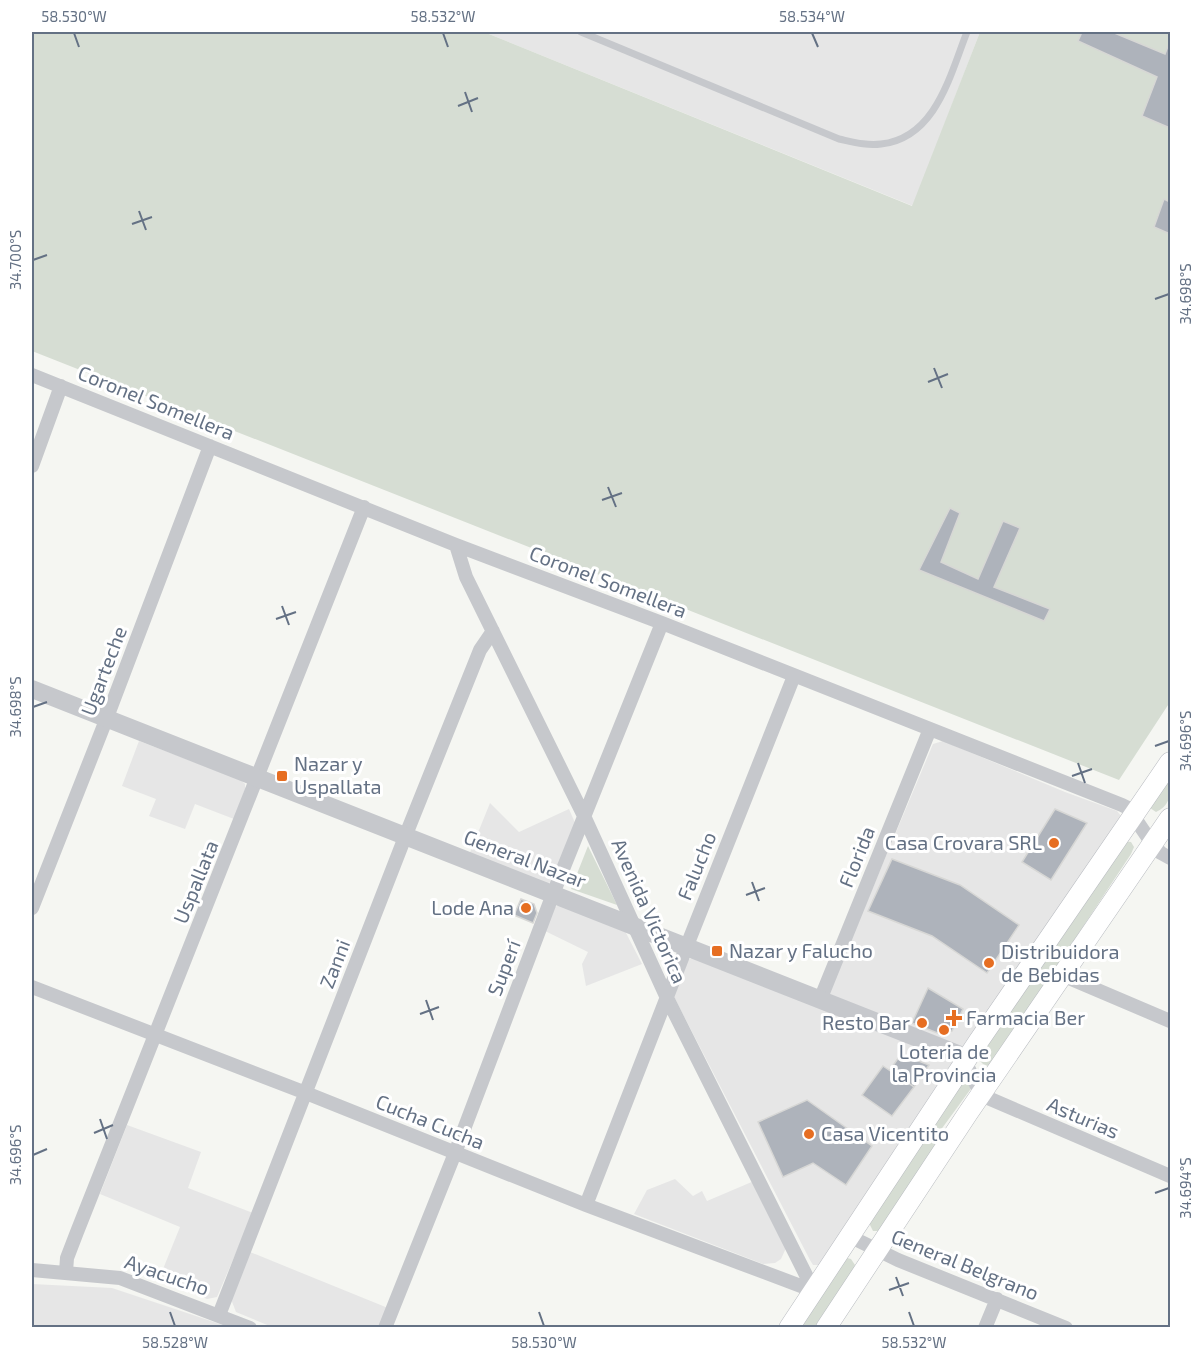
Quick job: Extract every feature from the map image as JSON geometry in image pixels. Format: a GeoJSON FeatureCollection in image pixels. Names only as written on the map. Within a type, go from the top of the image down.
{"type":"FeatureCollection","features":[{"type":"Feature","properties":{"kind":"main road"},"geometry":{"type":"LineString","coordinates":[[789,1328],[965,1062],[1170,762]]}},
{"type":"Feature","properties":{"kind":"main road"},"geometry":{"type":"LineString","coordinates":[[826,1328],[1062,975],[1154,845],[1170,818]]}},
{"type":"Feature","properties":{"kind":"street","name":"Coronel Somellera"},"geometry":{"type":"LineString","coordinates":[[32,375],[1122,805],[1128,808],[1161,854],[1170,858]]}},
{"type":"Feature","properties":{"kind":"street"},"geometry":{"type":"LineString","coordinates":[[32,466],[61,386]]}},
{"type":"Feature","properties":{"kind":"street","name":"Ugarteche"},"geometry":{"type":"LineString","coordinates":[[32,908],[210,446]]}},
{"type":"Feature","properties":{"kind":"street","name":"Uspallata"},"geometry":{"type":"LineString","coordinates":[[66,1272],[70,1250],[258,780],[364,507]]}},
{"type":"Feature","properties":{"kind":"street","name":"Avenida Victorica"},"geometry":{"type":"LineString","coordinates":[[456,544],[466,578],[584,816],[667,998],[814,1291]]}},
{"type":"Feature","properties":{"kind":"street","name":"Superí"},"geometry":{"type":"LineString","coordinates":[[385,1328],[455,1153],[553,894],[662,623]]}},
{"type":"Feature","properties":{"kind":"street","name":"Zanni"},"geometry":{"type":"LineString","coordinates":[[219,1315],[405,837],[480,650],[493,631]]}},
{"type":"Feature","properties":{"kind":"street","name":"Falucho"},"geometry":{"type":"LineString","coordinates":[[586,1205],[794,676]]}},
{"type":"Feature","properties":{"kind":"street","name":"General Nazar"},"geometry":{"type":"LineString","coordinates":[[32,689],[958,1054],[965,1062]]}},
{"type":"Feature","properties":{"kind":"street","name":"Florida"},"geometry":{"type":"LineString","coordinates":[[820,1000],[930,729]]}},
{"type":"Feature","properties":{"kind":"street"},"geometry":{"type":"LineString","coordinates":[[1062,975],[1170,1021]]}},
{"type":"Feature","properties":{"kind":"street","name":"Cucha Cucha"},"geometry":{"type":"LineString","coordinates":[[32,987],[586,1205],[814,1291]]}},
{"type":"Feature","properties":{"kind":"street"},"geometry":{"type":"LineString","coordinates":[[965,1062],[981,1095]]}},
{"type":"Feature","properties":{"kind":"street","name":"Asturias"},"geometry":{"type":"LineString","coordinates":[[981,1095],[1170,1176]]}},
{"type":"Feature","properties":{"kind":"street","name":"General Belgrano"},"geometry":{"type":"LineString","coordinates":[[849,1236],[877,1250],[1066,1328]]}},
{"type":"Feature","properties":{"kind":"street","name":"Ayacucho"},"geometry":{"type":"LineString","coordinates":[[32,1270],[120,1278],[250,1328]]}},
{"type":"Feature","properties":{"kind":"street"},"geometry":{"type":"LineString","coordinates":[[985,1328],[997,1299]]}},
{"type":"Feature","properties":{"kind":"lane"},"geometry":{"type":"LineString","coordinates":[[581,32],[839,139],[879,144],[897,141],[914,132],[928,118],[939,103],[967,32]]}},
{"type":"Feature","properties":{"kind":"shaded area"},"geometry":{"type":"Polygon","coordinates":[[[32,32],[484,32],[912,206],[980,32],[1170,32],[1170,702],[1119,780],[32,351],[32,32]]]}},
{"type":"Feature","properties":{"kind":"shaded area"},"geometry":{"type":"Polygon","coordinates":[[[484,32],[980,32],[913,206],[484,32]]]}},
{"type":"Feature","properties":{"kind":"shaded area"},"geometry":{"type":"Polygon","coordinates":[[[139,741],[241,780],[245,784],[245,789],[234,819],[195,804],[185,829],[149,816],[156,799],[122,786],[139,741]]]}},
{"type":"Feature","properties":{"kind":"shaded area"},"geometry":{"type":"Polygon","coordinates":[[[943,741],[1117,811],[1121,816],[964,1046],[956,1047],[834,999],[829,992],[933,744],[943,741]]]}},
{"type":"Feature","properties":{"kind":"shaded area"},"geometry":{"type":"Polygon","coordinates":[[[1170,770],[1168,800],[1162,809],[1156,812],[1149,805],[1170,770]]]}},
{"type":"Feature","properties":{"kind":"shaded area"},"geometry":{"type":"Polygon","coordinates":[[[490,803],[519,832],[569,809],[576,825],[551,882],[546,884],[469,855],[490,803]]]}},
{"type":"Feature","properties":{"kind":"shaded area"},"geometry":{"type":"Polygon","coordinates":[[[1123,841],[1131,842],[1134,847],[1131,854],[993,1063],[988,1066],[983,1064],[979,1060],[980,1055],[1123,841]]]}},
{"type":"Feature","properties":{"kind":"shaded area"},"geometry":{"type":"Polygon","coordinates":[[[588,846],[617,905],[571,889],[588,846]]]}},
{"type":"Feature","properties":{"kind":"shaded area"},"geometry":{"type":"Polygon","coordinates":[[[559,905],[625,931],[642,964],[586,986],[582,964],[588,952],[545,931],[553,908],[559,905]]]}},
{"type":"Feature","properties":{"kind":"shaded area"},"geometry":{"type":"Polygon","coordinates":[[[692,958],[952,1060],[953,1064],[821,1265],[813,1265],[810,1260],[673,995],[685,961],[692,958]]]}},
{"type":"Feature","properties":{"kind":"shaded area"},"geometry":{"type":"Polygon","coordinates":[[[966,1078],[971,1085],[970,1090],[940,1131],[934,1151],[880,1231],[873,1231],[869,1223],[966,1078]]]}},
{"type":"Feature","properties":{"kind":"shaded area"},"geometry":{"type":"Polygon","coordinates":[[[127,1125],[201,1152],[188,1188],[253,1213],[217,1297],[207,1299],[159,1279],[180,1227],[100,1194],[127,1125]]]}},
{"type":"Feature","properties":{"kind":"shaded area"},"geometry":{"type":"Polygon","coordinates":[[[675,1179],[693,1196],[702,1191],[707,1201],[754,1181],[786,1248],[781,1259],[775,1263],[763,1264],[634,1214],[647,1190],[675,1179]]]}},
{"type":"Feature","properties":{"kind":"shaded area"},"geometry":{"type":"Polygon","coordinates":[[[250,1252],[388,1308],[380,1327],[272,1327],[236,1312],[231,1299],[250,1252]]]}},
{"type":"Feature","properties":{"kind":"shaded area"},"geometry":{"type":"Polygon","coordinates":[[[847,1258],[851,1259],[855,1265],[852,1274],[816,1327],[796,1328],[847,1258]]]}},
{"type":"Feature","properties":{"kind":"shaded area"},"geometry":{"type":"Polygon","coordinates":[[[32,1284],[112,1288],[229,1327],[32,1327],[32,1284]]]}},
{"type":"Feature","properties":{"kind":"building"},"geometry":{"type":"Polygon","coordinates":[[[1082,32],[1112,32],[1165,54],[1170,41],[1170,128],[1142,116],[1157,77],[1078,41],[1082,32]]]}},
{"type":"Feature","properties":{"kind":"building"},"geometry":{"type":"Polygon","coordinates":[[[1164,199],[1170,202],[1170,234],[1154,227],[1164,199]]]}},
{"type":"Feature","properties":{"kind":"building"},"geometry":{"type":"Polygon","coordinates":[[[950,508],[960,513],[941,562],[978,579],[1003,521],[1020,528],[994,587],[1050,609],[1044,621],[919,570],[950,508]]]}},
{"type":"Feature","properties":{"kind":"building","name":"Casa Crovara SRL"},"geometry":{"type":"Polygon","coordinates":[[[1055,809],[1087,823],[1051,880],[1022,862],[1055,809]]]}},
{"type":"Feature","properties":{"kind":"building"},"geometry":{"type":"Polygon","coordinates":[[[892,859],[960,885],[1019,925],[987,973],[932,936],[868,911],[892,859]]]}},
{"type":"Feature","properties":{"kind":"building","name":"Lode Ana"},"geometry":{"type":"Polygon","coordinates":[[[521,899],[534,904],[537,913],[533,923],[514,915],[521,899]]]}},
{"type":"Feature","properties":{"kind":"building"},"geometry":{"type":"Polygon","coordinates":[[[928,988],[963,1009],[952,1031],[940,1034],[912,1023],[928,988]]]}},
{"type":"Feature","properties":{"kind":"building"},"geometry":{"type":"Polygon","coordinates":[[[901,1054],[929,1065],[914,1087],[890,1070],[901,1054]]]}},
{"type":"Feature","properties":{"kind":"building"},"geometry":{"type":"Polygon","coordinates":[[[883,1066],[914,1087],[892,1116],[862,1095],[883,1066]]]}},
{"type":"Feature","properties":{"kind":"building","name":"Casa Vicentito"},"geometry":{"type":"Polygon","coordinates":[[[807,1100],[872,1146],[846,1185],[813,1163],[783,1177],[758,1122],[807,1100]]]}},
{"type":"Feature","properties":{"kind":"place","name":"Nazar y Uspallata"},"geometry":{"type":"Point","coordinates":[282,776]}},
{"type":"Feature","properties":{"kind":"place","name":"Casa Crovara SRL"},"geometry":{"type":"Point","coordinates":[1054,843]}},
{"type":"Feature","properties":{"kind":"place","name":"Lode Ana"},"geometry":{"type":"Point","coordinates":[526,908]}},
{"type":"Feature","properties":{"kind":"place","name":"Nazar y Falucho"},"geometry":{"type":"Point","coordinates":[717,951]}},
{"type":"Feature","properties":{"kind":"place","name":"Distribuidora de Bebidas"},"geometry":{"type":"Point","coordinates":[989,963]}},
{"type":"Feature","properties":{"kind":"place","name":"Farmacia Ber"},"geometry":{"type":"Point","coordinates":[954,1018]}},
{"type":"Feature","properties":{"kind":"place","name":"Resto Bar"},"geometry":{"type":"Point","coordinates":[922,1023]}},
{"type":"Feature","properties":{"kind":"place","name":"Loteria de la Provincia"},"geometry":{"type":"Point","coordinates":[944,1030]}},
{"type":"Feature","properties":{"kind":"place","name":"Casa Vicentito"},"geometry":{"type":"Point","coordinates":[809,1134]}}]}
